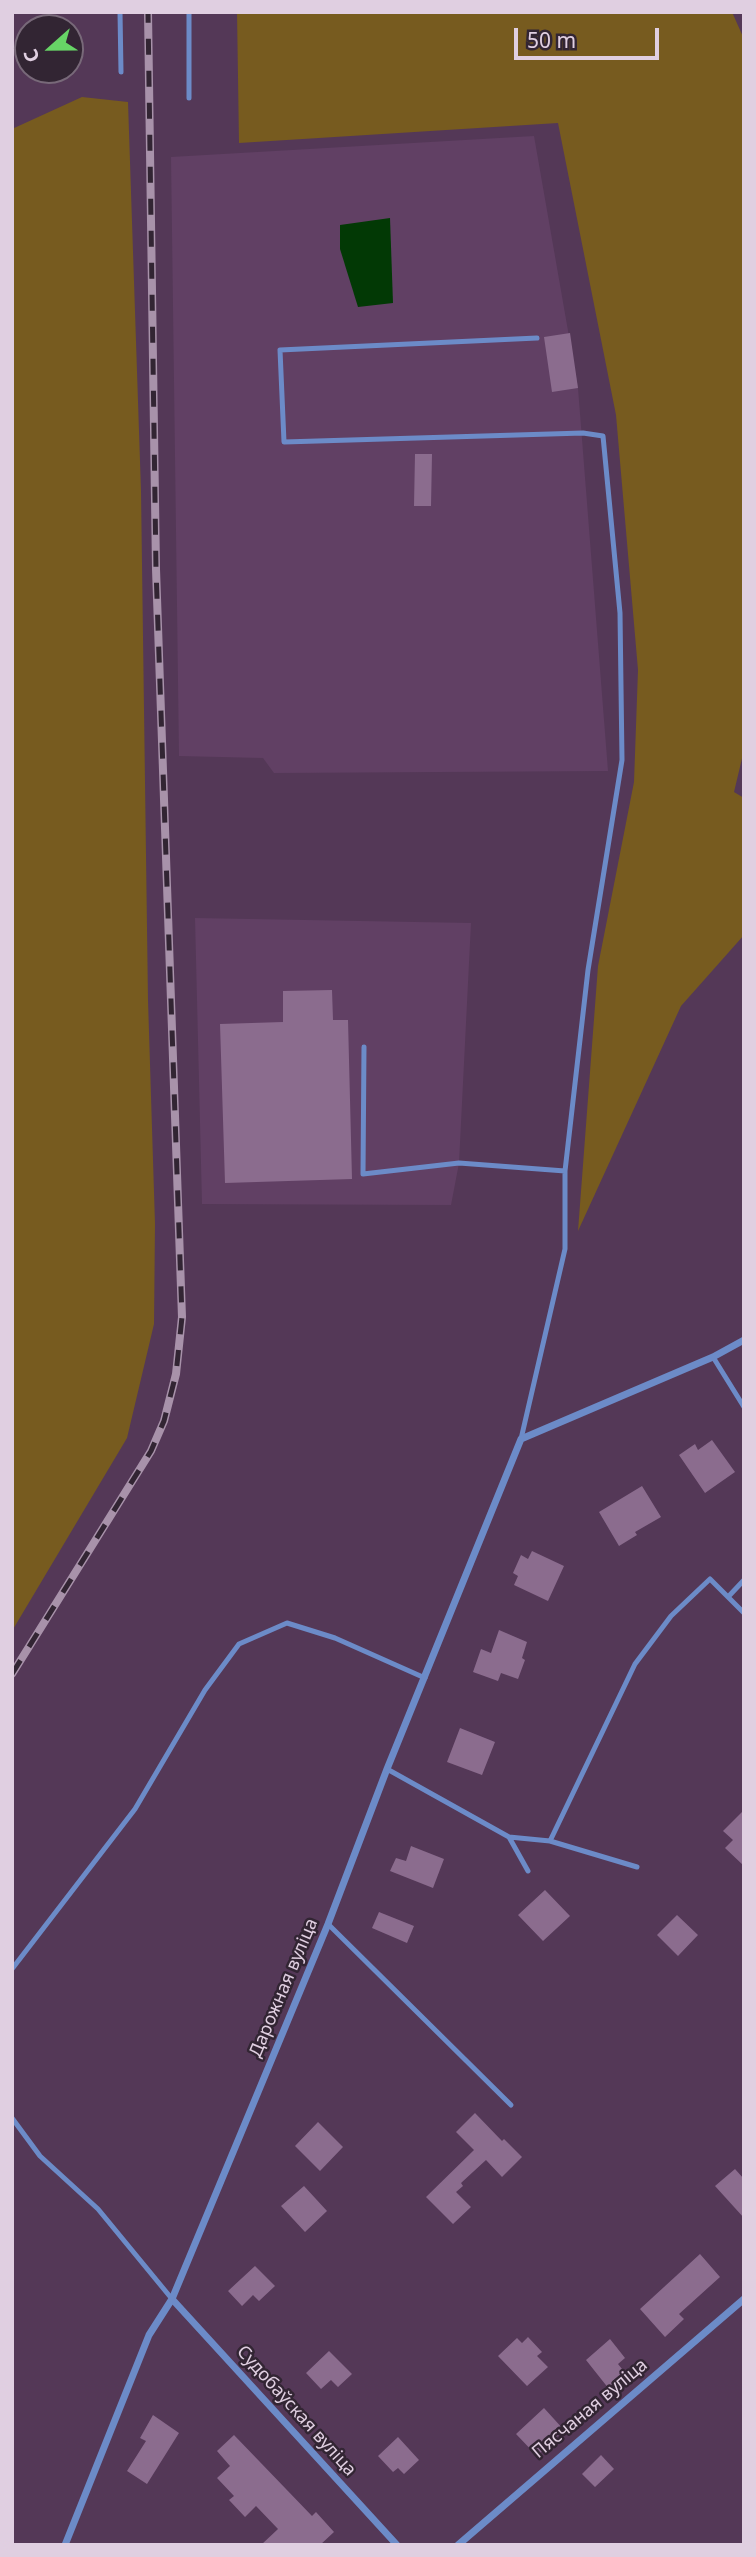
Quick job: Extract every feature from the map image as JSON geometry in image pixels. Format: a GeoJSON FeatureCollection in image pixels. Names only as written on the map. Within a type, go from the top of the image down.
{"type":"FeatureCollection","features":[{"type":"Feature","properties":{"kind":"street"},"geometry":{"type":"LineString","coordinates":[[521,1439],[713,1357],[744,1340]]}},
{"type":"Feature","properties":{"kind":"street","name":"Дарожная вуліца"},"geometry":{"type":"LineString","coordinates":[[65,2545],[149,2335],[172,2299],[328,1924],[387,1769],[521,1439]]}},
{"type":"Feature","properties":{"kind":"street","name":"Судобаўская вуліца"},"geometry":{"type":"LineString","coordinates":[[172,2299],[397,2545]]}},
{"type":"Feature","properties":{"kind":"street","name":"Пясчаная вуліца"},"geometry":{"type":"LineString","coordinates":[[458,2545],[744,2299]]}},
{"type":"Feature","properties":{"kind":"lane"},"geometry":{"type":"LineString","coordinates":[[120,12],[121,72]]}},
{"type":"Feature","properties":{"kind":"lane"},"geometry":{"type":"LineString","coordinates":[[189,12],[189,98]]}},
{"type":"Feature","properties":{"kind":"lane"},"geometry":{"type":"LineString","coordinates":[[521,1439],[565,1249],[565,1171],[587,970],[622,760],[620,613],[603,436],[583,433],[284,442],[280,350],[537,338]]}},
{"type":"Feature","properties":{"kind":"lane"},"geometry":{"type":"LineString","coordinates":[[364,1047],[363,1174],[458,1163],[565,1171]]}},
{"type":"Feature","properties":{"kind":"lane"},"geometry":{"type":"LineString","coordinates":[[713,1357],[744,1407]]}},
{"type":"Feature","properties":{"kind":"lane"},"geometry":{"type":"LineString","coordinates":[[551,1841],[635,1664],[671,1616],[710,1580],[744,1614]]}},
{"type":"Feature","properties":{"kind":"lane"},"geometry":{"type":"LineString","coordinates":[[728,1597],[744,1580]]}},
{"type":"Feature","properties":{"kind":"lane"},"geometry":{"type":"LineString","coordinates":[[12,1969],[135,1809],[205,1690],[239,1643],[287,1623],[335,1638],[425,1678]]}},
{"type":"Feature","properties":{"kind":"lane"},"geometry":{"type":"LineString","coordinates":[[387,1769],[509,1837],[551,1841],[637,1867]]}},
{"type":"Feature","properties":{"kind":"lane"},"geometry":{"type":"LineString","coordinates":[[509,1837],[528,1871]]}},
{"type":"Feature","properties":{"kind":"lane"},"geometry":{"type":"LineString","coordinates":[[328,1924],[511,2105]]}},
{"type":"Feature","properties":{"kind":"lane"},"geometry":{"type":"LineString","coordinates":[[12,2118],[40,2156],[98,2209],[172,2299]]}},
{"type":"Feature","properties":{"kind":"shaded area"},"geometry":{"type":"Polygon","coordinates":[[[237,12],[732,12],[744,39],[744,750],[734,792],[744,798],[744,935],[681,1006],[578,1231],[598,966],[634,782],[638,670],[616,415],[558,123],[239,143],[237,12]]]}},
{"type":"Feature","properties":{"kind":"shaded area"},"geometry":{"type":"Polygon","coordinates":[[[82,97],[128,102],[141,491],[148,1000],[155,1224],[154,1324],[127,1438],[12,1631],[12,129],[82,97]]]}},
{"type":"Feature","properties":{"kind":"shaded area"},"geometry":{"type":"Polygon","coordinates":[[[534,136],[578,388],[608,771],[274,773],[263,758],[179,756],[171,157],[534,136]]]}},
{"type":"Feature","properties":{"kind":"shaded area"},"geometry":{"type":"Polygon","coordinates":[[[390,218],[393,303],[358,307],[340,249],[340,225],[390,218]]]}},
{"type":"Feature","properties":{"kind":"shaded area"},"geometry":{"type":"Polygon","coordinates":[[[195,918],[471,923],[459,1163],[451,1205],[202,1204],[195,918]]]}},
{"type":"Feature","properties":{"kind":"building"},"geometry":{"type":"Polygon","coordinates":[[[570,333],[578,388],[552,392],[544,337],[570,333]]]}},
{"type":"Feature","properties":{"kind":"building"},"geometry":{"type":"Polygon","coordinates":[[[415,454],[432,454],[431,506],[414,506],[415,454]]]}},
{"type":"Feature","properties":{"kind":"building"},"geometry":{"type":"Polygon","coordinates":[[[332,990],[333,1020],[348,1020],[352,1179],[225,1183],[220,1024],[283,1022],[283,991],[332,990]]]}},
{"type":"Feature","properties":{"kind":"building"},"geometry":{"type":"Polygon","coordinates":[[[712,1440],[735,1472],[705,1493],[679,1455],[695,1444],[698,1450],[712,1440]]]}},
{"type":"Feature","properties":{"kind":"building"},"geometry":{"type":"Polygon","coordinates":[[[642,1486],[661,1517],[635,1532],[637,1535],[619,1546],[599,1512],[642,1486]]]}},
{"type":"Feature","properties":{"kind":"building"},"geometry":{"type":"Polygon","coordinates":[[[532,1551],[564,1566],[548,1601],[514,1585],[518,1576],[513,1573],[521,1555],[528,1559],[532,1551]]]}},
{"type":"Feature","properties":{"kind":"building"},"geometry":{"type":"Polygon","coordinates":[[[499,1630],[527,1642],[522,1658],[525,1660],[518,1679],[501,1673],[498,1681],[473,1672],[481,1649],[491,1653],[499,1630]]]}},
{"type":"Feature","properties":{"kind":"building"},"geometry":{"type":"Polygon","coordinates":[[[460,1728],[495,1742],[482,1775],[447,1762],[460,1728]]]}},
{"type":"Feature","properties":{"kind":"building"},"geometry":{"type":"Polygon","coordinates":[[[744,1810],[744,1866],[725,1848],[733,1840],[723,1831],[744,1810]]]}},
{"type":"Feature","properties":{"kind":"building"},"geometry":{"type":"Polygon","coordinates":[[[411,1846],[444,1859],[433,1888],[390,1871],[396,1858],[406,1861],[411,1846]]]}},
{"type":"Feature","properties":{"kind":"building"},"geometry":{"type":"Polygon","coordinates":[[[545,1890],[570,1916],[543,1941],[518,1915],[545,1890]]]}},
{"type":"Feature","properties":{"kind":"building"},"geometry":{"type":"Polygon","coordinates":[[[379,1912],[414,1926],[407,1943],[372,1928],[379,1912]]]}},
{"type":"Feature","properties":{"kind":"building"},"geometry":{"type":"Polygon","coordinates":[[[677,1915],[698,1935],[678,1956],[657,1935],[677,1915]]]}},
{"type":"Feature","properties":{"kind":"building"},"geometry":{"type":"Polygon","coordinates":[[[475,2113],[522,2157],[502,2177],[486,2160],[461,2183],[463,2186],[456,2192],[471,2207],[453,2224],[426,2197],[474,2150],[456,2132],[475,2113]]]}},
{"type":"Feature","properties":{"kind":"building"},"geometry":{"type":"Polygon","coordinates":[[[318,2122],[343,2147],[320,2171],[295,2146],[318,2122]]]}},
{"type":"Feature","properties":{"kind":"building"},"geometry":{"type":"Polygon","coordinates":[[[735,2169],[744,2179],[744,2218],[715,2186],[735,2169]]]}},
{"type":"Feature","properties":{"kind":"building"},"geometry":{"type":"Polygon","coordinates":[[[304,2186],[327,2211],[305,2232],[281,2206],[304,2186]]]}},
{"type":"Feature","properties":{"kind":"building"},"geometry":{"type":"Polygon","coordinates":[[[700,2254],[720,2277],[679,2314],[684,2319],[665,2337],[640,2309],[700,2254]]]}},
{"type":"Feature","properties":{"kind":"building"},"geometry":{"type":"Polygon","coordinates":[[[255,2266],[275,2286],[259,2301],[253,2295],[242,2306],[228,2291],[255,2266]]]}},
{"type":"Feature","properties":{"kind":"building"},"geometry":{"type":"Polygon","coordinates":[[[528,2337],[542,2352],[537,2356],[548,2367],[527,2386],[498,2356],[517,2338],[522,2343],[528,2337]]]}},
{"type":"Feature","properties":{"kind":"building"},"geometry":{"type":"Polygon","coordinates":[[[610,2339],[625,2358],[618,2364],[626,2374],[609,2389],[586,2360],[610,2339]]]}},
{"type":"Feature","properties":{"kind":"building"},"geometry":{"type":"Polygon","coordinates":[[[329,2351],[352,2374],[338,2387],[331,2380],[321,2389],[306,2373],[329,2351]]]}},
{"type":"Feature","properties":{"kind":"building"},"geometry":{"type":"Polygon","coordinates":[[[544,2408],[564,2430],[537,2456],[516,2434],[544,2408]]]}},
{"type":"Feature","properties":{"kind":"building"},"geometry":{"type":"Polygon","coordinates":[[[153,2415],[179,2433],[147,2484],[127,2471],[146,2441],[140,2438],[153,2415]]]}},
{"type":"Feature","properties":{"kind":"building"},"geometry":{"type":"Polygon","coordinates":[[[234,2435],[312,2516],[316,2512],[334,2532],[320,2545],[261,2545],[278,2529],[256,2506],[245,2517],[229,2500],[234,2496],[217,2478],[230,2466],[217,2451],[234,2435]]]}},
{"type":"Feature","properties":{"kind":"building"},"geometry":{"type":"Polygon","coordinates":[[[398,2437],[419,2460],[404,2474],[398,2468],[393,2472],[378,2456],[398,2437]]]}},
{"type":"Feature","properties":{"kind":"building"},"geometry":{"type":"Polygon","coordinates":[[[601,2455],[614,2469],[595,2487],[582,2474],[601,2455]]]}},
{"type":"Feature","properties":{"kind":"railway"},"geometry":{"type":"LineString","coordinates":[[12,1674],[151,1451],[164,1421],[176,1374],[182,1317],[156,569],[148,12]]}}]}
